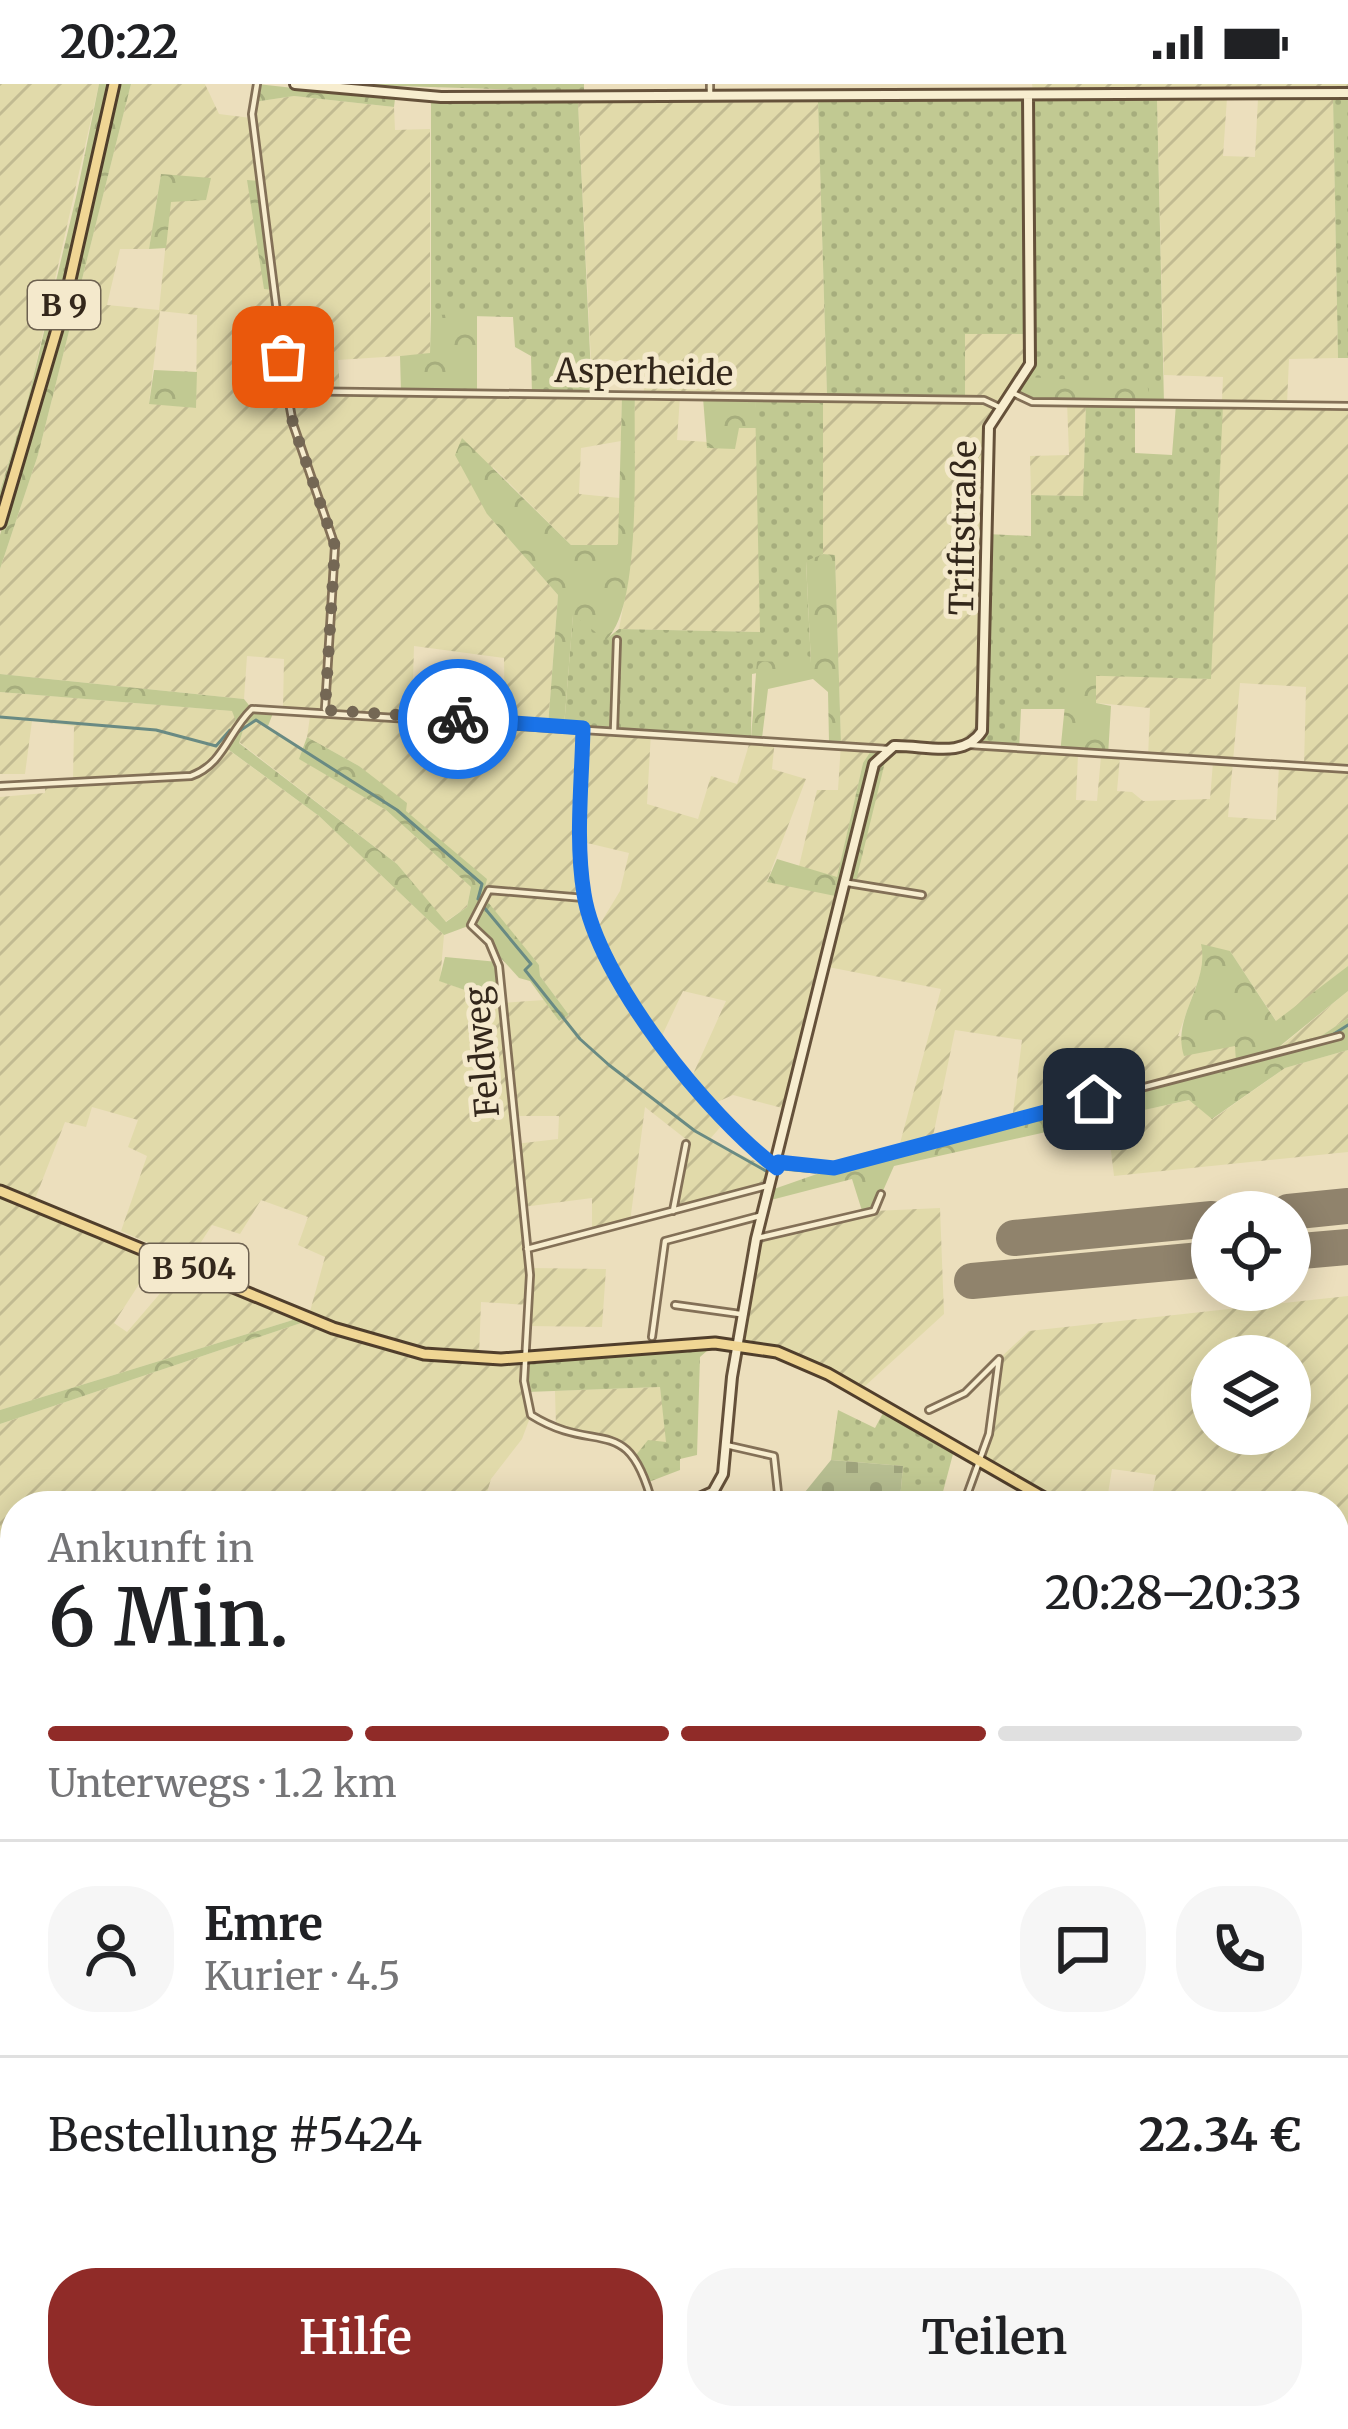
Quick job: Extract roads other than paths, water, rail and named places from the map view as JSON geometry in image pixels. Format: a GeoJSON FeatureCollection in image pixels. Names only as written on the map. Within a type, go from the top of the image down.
{"type":"FeatureCollection","features":[{"type":"Feature","properties":{"kind":"main road","name":"B 9"},"geometry":{"type":"LineString","coordinates":[[0,523],[60,320],[114,84]]}},
{"type":"Feature","properties":{"kind":"main road","name":"B 504"},"geometry":{"type":"LineString","coordinates":[[0,1191],[363,1339],[447,1358],[740,1345],[811,1365],[1032,1491]]}},
{"type":"Feature","properties":{"kind":"street"},"geometry":{"type":"LineString","coordinates":[[257,84],[251,114],[287,391],[293,424],[335,546],[325,710]]}},
{"type":"Feature","properties":{"kind":"street"},"geometry":{"type":"LineString","coordinates":[[296,84],[710,97],[827,90],[1348,93]]}},
{"type":"Feature","properties":{"kind":"street"},"geometry":{"type":"LineString","coordinates":[[710,84],[710,97]]}},
{"type":"Feature","properties":{"kind":"street","name":"Triftstraße"},"geometry":{"type":"LineString","coordinates":[[970,745],[982,730],[989,427],[1030,364],[1029,89]]}},
{"type":"Feature","properties":{"kind":"street","name":"Asperheide"},"geometry":{"type":"LineString","coordinates":[[287,391],[984,400],[1000,407]]}},
{"type":"Feature","properties":{"kind":"street"},"geometry":{"type":"LineString","coordinates":[[1013,393],[1032,402],[1348,406]]}},
{"type":"Feature","properties":{"kind":"street"},"geometry":{"type":"LineString","coordinates":[[614,730],[617,640]]}},
{"type":"Feature","properties":{"kind":"street"},"geometry":{"type":"LineString","coordinates":[[0,786],[191,776],[217,761],[237,724],[252,709],[886,749],[970,745],[1348,770]]}},
{"type":"Feature","properties":{"kind":"street"},"geometry":{"type":"LineString","coordinates":[[583,728],[584,898],[641,1014],[688,1081],[741,1140],[777,1165],[834,1168],[1340,1036]]}},
{"type":"Feature","properties":{"kind":"street"},"geometry":{"type":"LineString","coordinates":[[714,1491],[723,1474],[756,1239],[874,764],[886,749]]}},
{"type":"Feature","properties":{"kind":"street"},"geometry":{"type":"LineString","coordinates":[[848,883],[922,895]]}},
{"type":"Feature","properties":{"kind":"street","name":"Feldweg"},"geometry":{"type":"LineString","coordinates":[[584,898],[489,890],[471,925],[489,942],[499,966],[527,1249],[526,1358],[531,1415],[566,1432],[620,1442],[635,1453],[648,1491]]}},
{"type":"Feature","properties":{"kind":"street"},"geometry":{"type":"LineString","coordinates":[[673,1211],[686,1144]]}},
{"type":"Feature","properties":{"kind":"street"},"geometry":{"type":"LineString","coordinates":[[527,1249],[749,1186],[772,1185]]}},
{"type":"Feature","properties":{"kind":"street"},"geometry":{"type":"LineString","coordinates":[[756,1239],[874,1211],[881,1194]]}},
{"type":"Feature","properties":{"kind":"street"},"geometry":{"type":"LineString","coordinates":[[652,1336],[665,1241],[763,1215]]}},
{"type":"Feature","properties":{"kind":"street"},"geometry":{"type":"LineString","coordinates":[[675,1305],[744,1315]]}},
{"type":"Feature","properties":{"kind":"street"},"geometry":{"type":"LineString","coordinates":[[929,1410],[965,1393],[999,1359],[989,1434],[968,1491]]}},
{"type":"Feature","properties":{"kind":"street"},"geometry":{"type":"LineString","coordinates":[[726,1445],[774,1456],[778,1491]]}},
{"type":"Feature","properties":{"kind":"waterway"},"geometry":{"type":"LineString","coordinates":[[0,717],[156,730],[216,746],[230,730]]}},
{"type":"Feature","properties":{"kind":"waterway"},"geometry":{"type":"LineString","coordinates":[[238,732],[256,720],[397,810],[482,884],[478,899]]}},
{"type":"Feature","properties":{"kind":"waterway"},"geometry":{"type":"LineString","coordinates":[[482,905],[531,964],[525,970],[580,1039],[695,1131],[766,1171]]}},
{"type":"Feature","properties":{"kind":"waterway"},"geometry":{"type":"LineString","coordinates":[[1329,1037],[1348,1025]]}},
{"type":"Feature","properties":{"kind":"waterway"},"geometry":{"type":"LineString","coordinates":[[838,1170],[1318,1044]]}},
{"type":"Feature","properties":{"kind":"waterway"},"geometry":{"type":"LineString","coordinates":[[783,1169],[815,1172]]}}]}
